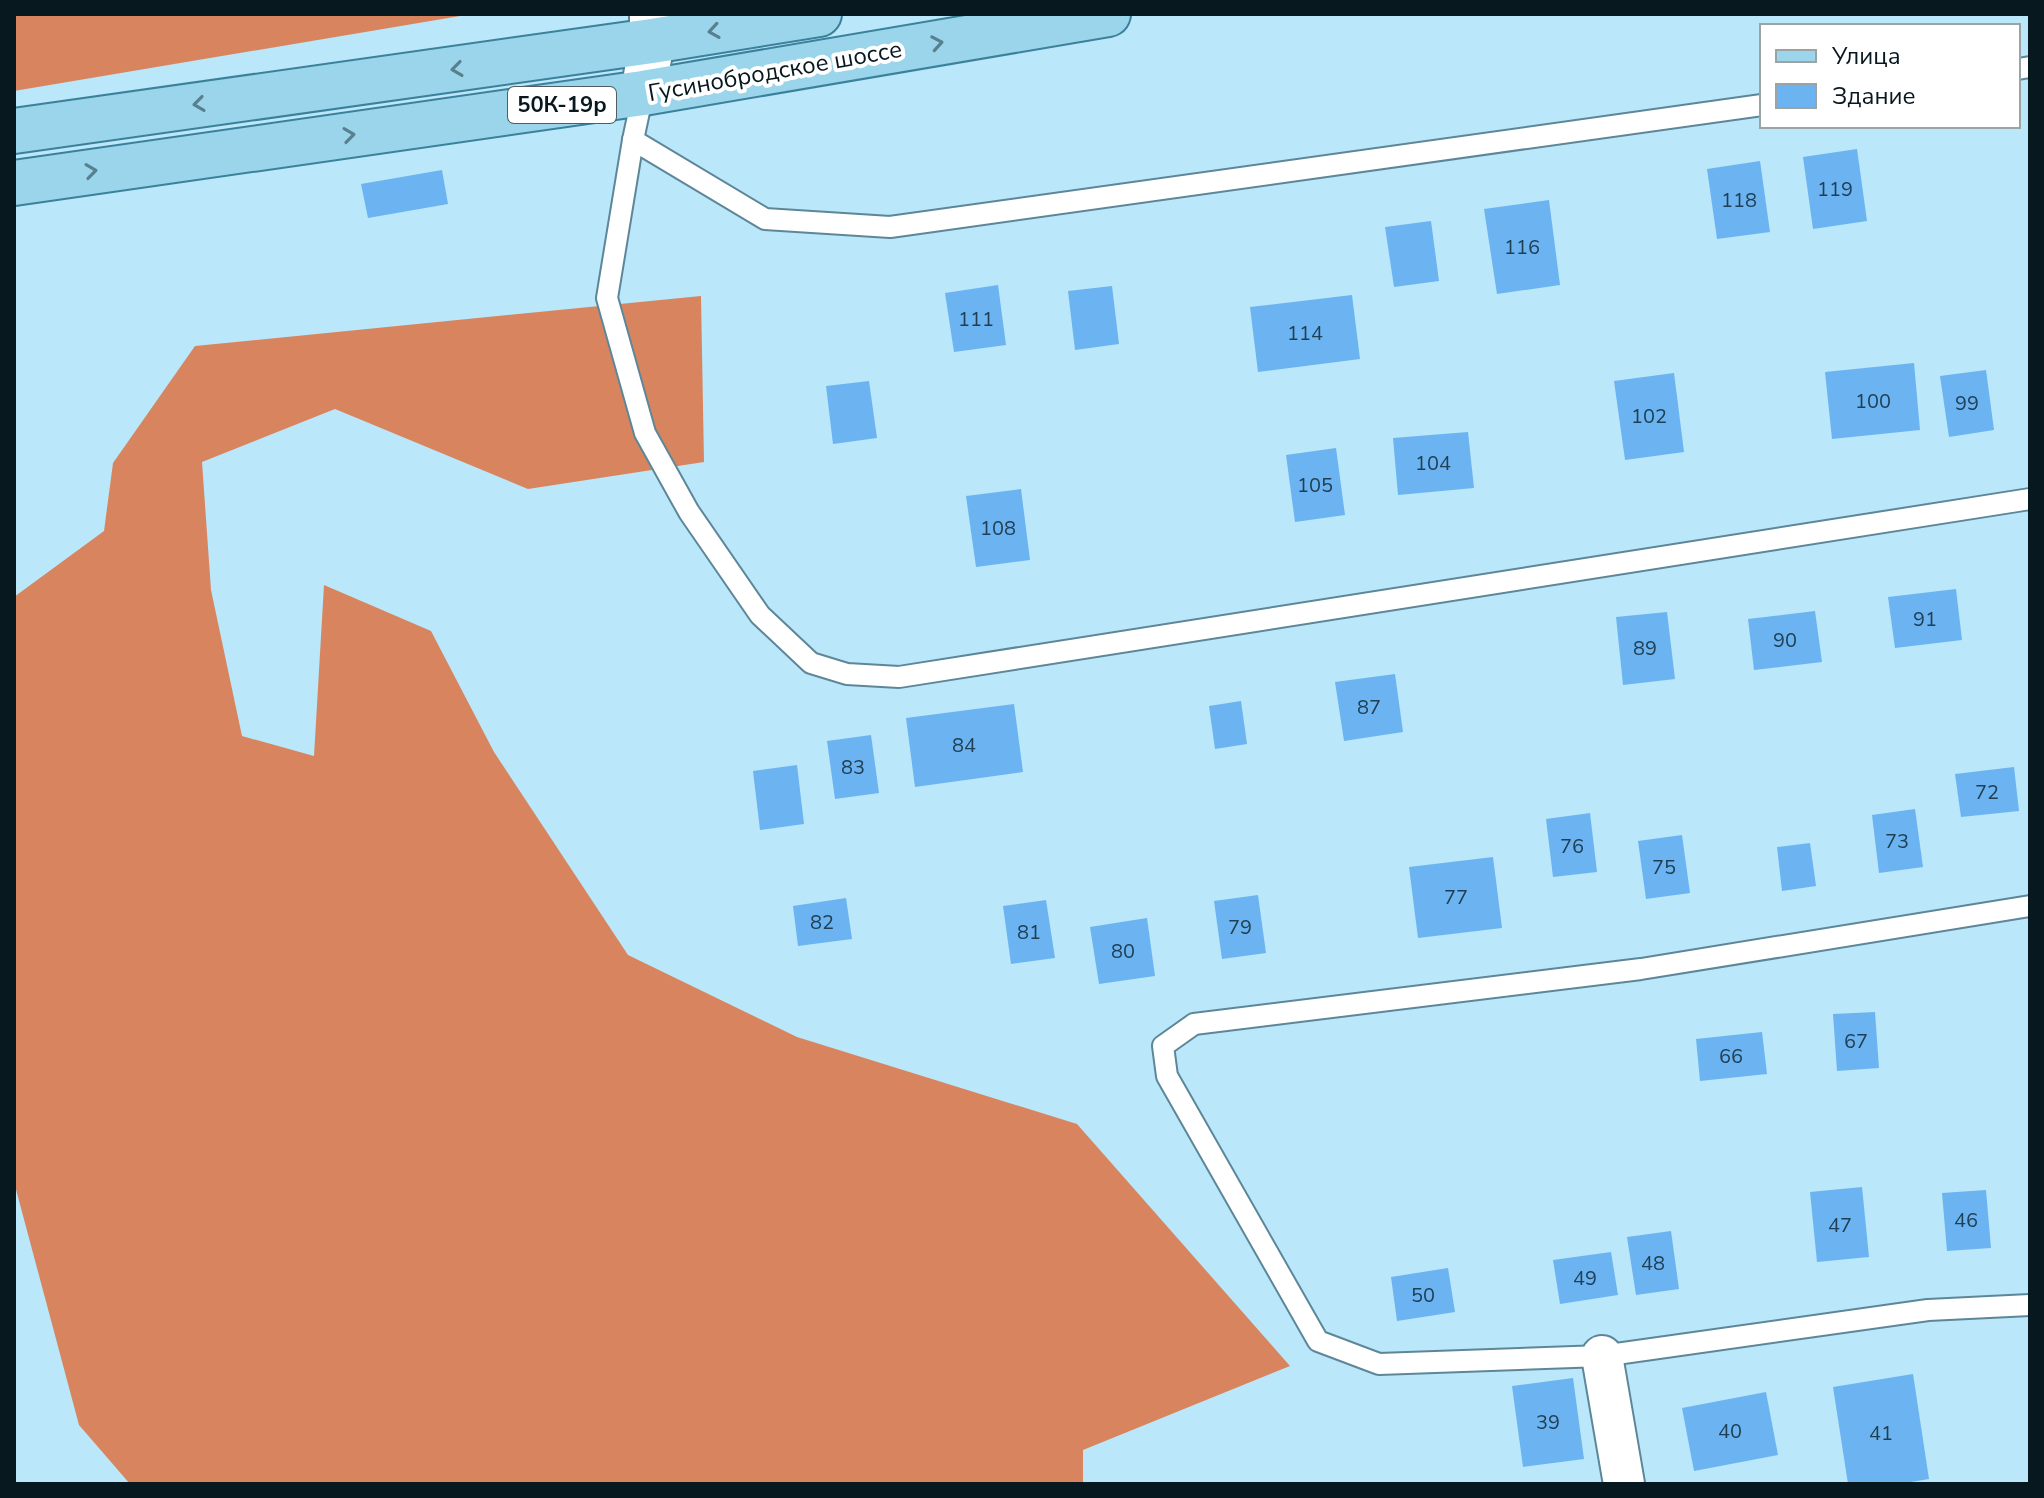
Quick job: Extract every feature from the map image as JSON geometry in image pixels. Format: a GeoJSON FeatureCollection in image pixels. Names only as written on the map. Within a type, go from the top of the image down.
{"type":"FeatureCollection","features":[{"type":"Feature","properties":{"kind":"main road","name":"Гусинобродское шоссе"},"geometry":{"type":"LineString","coordinates":[[14,131],[652,28],[819,14]]}},
{"type":"Feature","properties":{"kind":"main road","name":"Гусинобродское шоссе"},"geometry":{"type":"LineString","coordinates":[[14,183],[643,93],[1108,14]]}},
{"type":"Feature","properties":{"kind":"street"},"geometry":{"type":"LineString","coordinates":[[643,93],[652,28]]}},
{"type":"Feature","properties":{"kind":"street"},"geometry":{"type":"LineString","coordinates":[[1602,1356],[1624,1484]]}},
{"type":"Feature","properties":{"kind":"lane"},"geometry":{"type":"LineString","coordinates":[[643,93],[607,298],[645,433],[689,512],[760,615],[811,663],[847,674],[899,677],[2030,499]]}},
{"type":"Feature","properties":{"kind":"lane"},"geometry":{"type":"LineString","coordinates":[[633,140],[765,219],[890,227],[1760,105]]}},
{"type":"Feature","properties":{"kind":"lane"},"geometry":{"type":"LineString","coordinates":[[2030,906],[1641,969],[1194,1024],[1163,1046],[1167,1076],[1318,1341],[1379,1364],[1602,1356],[1928,1310],[2030,1305]]}},
{"type":"Feature","properties":{"kind":"shaded area"},"geometry":{"type":"Polygon","coordinates":[[[14,14],[472,14],[14,91],[14,14]]]}},
{"type":"Feature","properties":{"kind":"shaded area"},"geometry":{"type":"Polygon","coordinates":[[[701,296],[704,462],[528,489],[335,409],[202,462],[211,590],[242,736],[314,756],[324,585],[431,631],[494,752],[628,955],[797,1037],[1077,1124],[1290,1366],[1083,1450],[1083,1484],[130,1484],[79,1425],[14,1182],[14,597],[104,531],[113,463],[195,346],[701,296]]]}},
{"type":"Feature","properties":{"kind":"building"},"geometry":{"type":"Polygon","coordinates":[[[1857,149],[1867,221],[1813,229],[1803,157],[1857,149]]]}},
{"type":"Feature","properties":{"kind":"building"},"geometry":{"type":"Polygon","coordinates":[[[1760,161],[1770,232],[1717,239],[1707,169],[1760,161]]]}},
{"type":"Feature","properties":{"kind":"building"},"geometry":{"type":"Polygon","coordinates":[[[442,170],[448,204],[368,218],[361,184],[442,170]]]}},
{"type":"Feature","properties":{"kind":"building"},"geometry":{"type":"Polygon","coordinates":[[[1549,200],[1560,285],[1497,294],[1484,209],[1549,200]]]}},
{"type":"Feature","properties":{"kind":"building"},"geometry":{"type":"Polygon","coordinates":[[[1431,221],[1439,281],[1394,287],[1385,227],[1431,221]]]}},
{"type":"Feature","properties":{"kind":"building"},"geometry":{"type":"Polygon","coordinates":[[[998,285],[1006,345],[954,352],[945,293],[998,285]]]}},
{"type":"Feature","properties":{"kind":"building"},"geometry":{"type":"Polygon","coordinates":[[[1112,286],[1119,344],[1075,350],[1068,291],[1112,286]]]}},
{"type":"Feature","properties":{"kind":"building"},"geometry":{"type":"Polygon","coordinates":[[[1352,295],[1360,359],[1258,372],[1250,307],[1352,295]]]}},
{"type":"Feature","properties":{"kind":"building"},"geometry":{"type":"Polygon","coordinates":[[[1914,363],[1920,430],[1832,439],[1825,372],[1914,363]]]}},
{"type":"Feature","properties":{"kind":"building"},"geometry":{"type":"Polygon","coordinates":[[[1986,370],[1994,430],[1949,437],[1940,376],[1986,370]]]}},
{"type":"Feature","properties":{"kind":"building"},"geometry":{"type":"Polygon","coordinates":[[[1674,373],[1684,452],[1625,460],[1614,381],[1674,373]]]}},
{"type":"Feature","properties":{"kind":"building"},"geometry":{"type":"Polygon","coordinates":[[[869,381],[877,438],[833,444],[826,386],[869,381]]]}},
{"type":"Feature","properties":{"kind":"building"},"geometry":{"type":"Polygon","coordinates":[[[1468,432],[1474,488],[1398,495],[1393,438],[1468,432]]]}},
{"type":"Feature","properties":{"kind":"building"},"geometry":{"type":"Polygon","coordinates":[[[1336,448],[1345,515],[1295,522],[1286,455],[1336,448]]]}},
{"type":"Feature","properties":{"kind":"building"},"geometry":{"type":"Polygon","coordinates":[[[1021,489],[1030,560],[976,567],[966,496],[1021,489]]]}},
{"type":"Feature","properties":{"kind":"building"},"geometry":{"type":"Polygon","coordinates":[[[1956,589],[1962,640],[1895,648],[1888,597],[1956,589]]]}},
{"type":"Feature","properties":{"kind":"building"},"geometry":{"type":"Polygon","coordinates":[[[1815,611],[1822,662],[1754,670],[1748,619],[1815,611]]]}},
{"type":"Feature","properties":{"kind":"building"},"geometry":{"type":"Polygon","coordinates":[[[1667,612],[1675,679],[1623,685],[1616,617],[1667,612]]]}},
{"type":"Feature","properties":{"kind":"building"},"geometry":{"type":"Polygon","coordinates":[[[1395,674],[1403,732],[1344,741],[1335,682],[1395,674]]]}},
{"type":"Feature","properties":{"kind":"building"},"geometry":{"type":"Polygon","coordinates":[[[1241,701],[1247,744],[1215,749],[1209,706],[1241,701]]]}},
{"type":"Feature","properties":{"kind":"building"},"geometry":{"type":"Polygon","coordinates":[[[1014,704],[1023,772],[915,787],[906,718],[1014,704]]]}},
{"type":"Feature","properties":{"kind":"building"},"geometry":{"type":"Polygon","coordinates":[[[871,735],[879,793],[835,799],[827,741],[871,735]]]}},
{"type":"Feature","properties":{"kind":"building"},"geometry":{"type":"Polygon","coordinates":[[[797,765],[804,824],[760,830],[753,771],[797,765]]]}},
{"type":"Feature","properties":{"kind":"building"},"geometry":{"type":"Polygon","coordinates":[[[2014,767],[2019,811],[1961,817],[1955,774],[2014,767]]]}},
{"type":"Feature","properties":{"kind":"building"},"geometry":{"type":"Polygon","coordinates":[[[1915,809],[1923,867],[1879,873],[1872,815],[1915,809]]]}},
{"type":"Feature","properties":{"kind":"building"},"geometry":{"type":"Polygon","coordinates":[[[1590,813],[1597,872],[1553,877],[1546,819],[1590,813]]]}},
{"type":"Feature","properties":{"kind":"building"},"geometry":{"type":"Polygon","coordinates":[[[1682,835],[1690,893],[1646,899],[1638,841],[1682,835]]]}},
{"type":"Feature","properties":{"kind":"building"},"geometry":{"type":"Polygon","coordinates":[[[1810,843],[1816,886],[1782,891],[1777,847],[1810,843]]]}},
{"type":"Feature","properties":{"kind":"building"},"geometry":{"type":"Polygon","coordinates":[[[1493,857],[1502,928],[1418,938],[1409,867],[1493,857]]]}},
{"type":"Feature","properties":{"kind":"building"},"geometry":{"type":"Polygon","coordinates":[[[1258,895],[1266,953],[1222,959],[1214,901],[1258,895]]]}},
{"type":"Feature","properties":{"kind":"building"},"geometry":{"type":"Polygon","coordinates":[[[846,898],[852,939],[798,946],[793,906],[846,898]]]}},
{"type":"Feature","properties":{"kind":"building"},"geometry":{"type":"Polygon","coordinates":[[[1046,900],[1055,958],[1011,964],[1003,906],[1046,900]]]}},
{"type":"Feature","properties":{"kind":"building"},"geometry":{"type":"Polygon","coordinates":[[[1147,918],[1155,976],[1099,984],[1090,927],[1147,918]]]}},
{"type":"Feature","properties":{"kind":"building"},"geometry":{"type":"Polygon","coordinates":[[[1875,1012],[1879,1068],[1837,1071],[1833,1014],[1875,1012]]]}},
{"type":"Feature","properties":{"kind":"building"},"geometry":{"type":"Polygon","coordinates":[[[1762,1032],[1767,1074],[1700,1081],[1696,1039],[1762,1032]]]}},
{"type":"Feature","properties":{"kind":"building"},"geometry":{"type":"Polygon","coordinates":[[[1862,1187],[1869,1257],[1817,1262],[1810,1192],[1862,1187]]]}},
{"type":"Feature","properties":{"kind":"building"},"geometry":{"type":"Polygon","coordinates":[[[1986,1190],[1991,1248],[1947,1251],[1942,1193],[1986,1190]]]}},
{"type":"Feature","properties":{"kind":"building"},"geometry":{"type":"Polygon","coordinates":[[[1671,1231],[1679,1289],[1636,1295],[1627,1237],[1671,1231]]]}},
{"type":"Feature","properties":{"kind":"building"},"geometry":{"type":"Polygon","coordinates":[[[1611,1252],[1618,1295],[1560,1304],[1553,1260],[1611,1252]]]}},
{"type":"Feature","properties":{"kind":"building"},"geometry":{"type":"Polygon","coordinates":[[[1448,1268],[1455,1312],[1397,1321],[1391,1277],[1448,1268]]]}},
{"type":"Feature","properties":{"kind":"building"},"geometry":{"type":"Polygon","coordinates":[[[1913,1374],[1929,1479],[1899,1484],[1848,1484],[1833,1387],[1913,1374]]]}},
{"type":"Feature","properties":{"kind":"building"},"geometry":{"type":"Polygon","coordinates":[[[1573,1378],[1584,1459],[1523,1467],[1512,1386],[1573,1378]]]}},
{"type":"Feature","properties":{"kind":"building"},"geometry":{"type":"Polygon","coordinates":[[[1766,1392],[1778,1455],[1694,1471],[1682,1408],[1766,1392]]]}}]}
